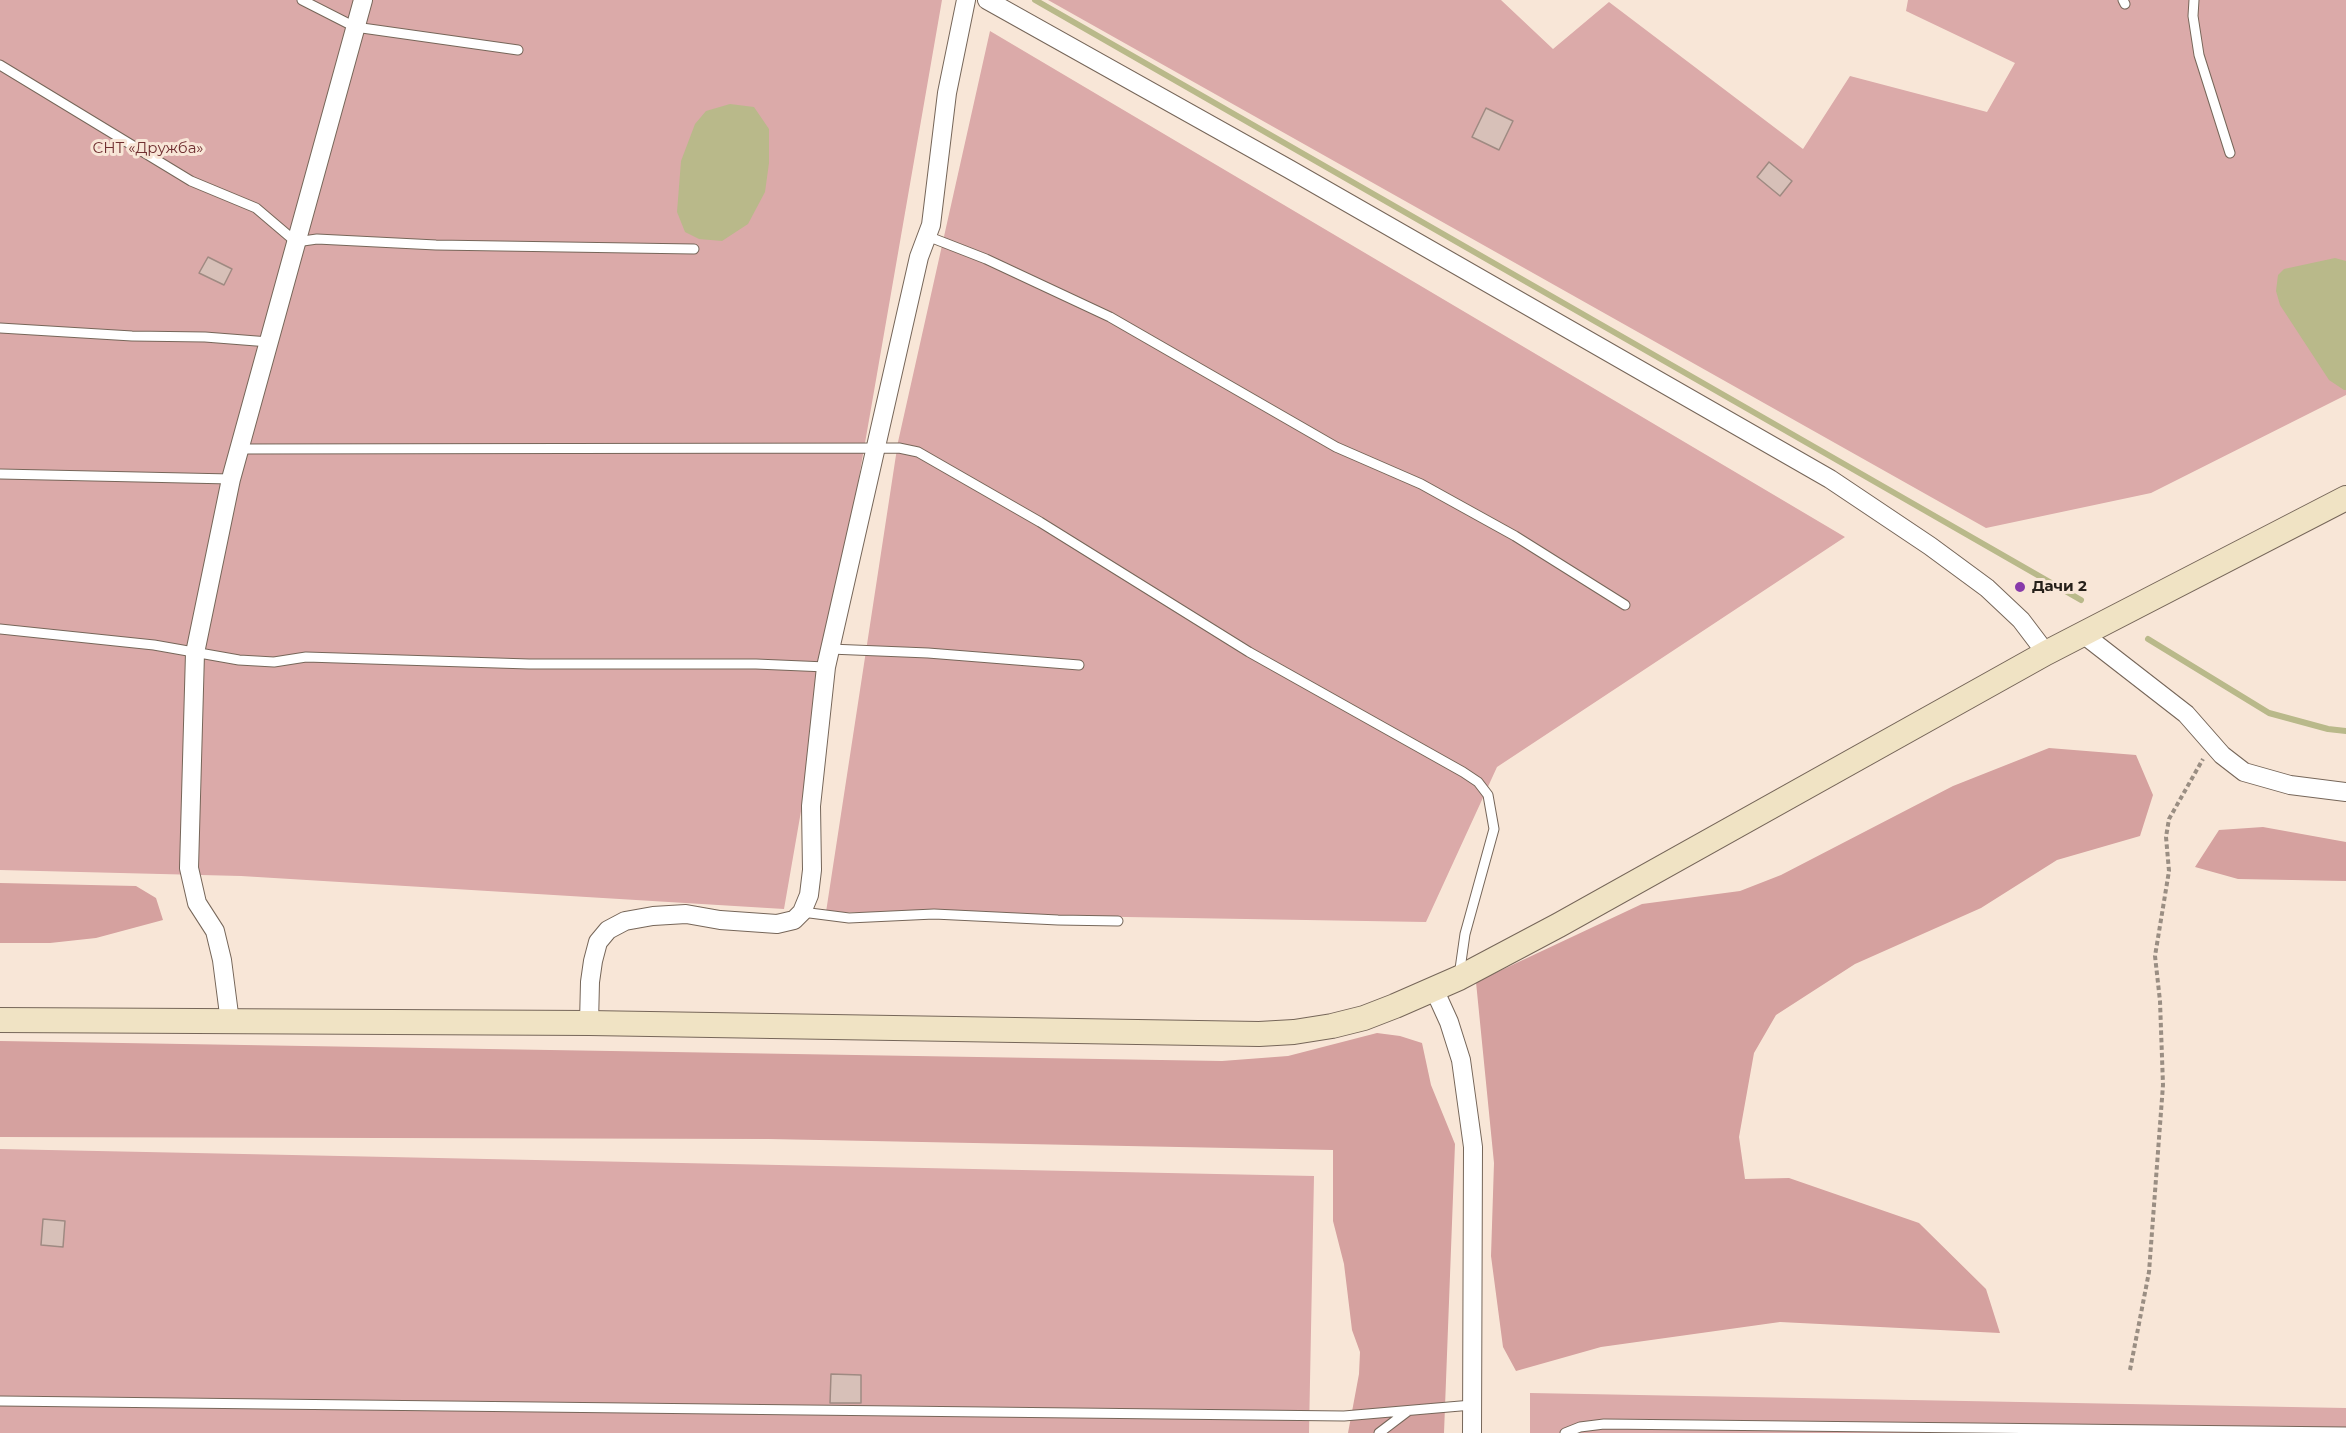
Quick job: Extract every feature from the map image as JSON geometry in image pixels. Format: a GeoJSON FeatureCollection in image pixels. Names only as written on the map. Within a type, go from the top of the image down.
{"type":"FeatureCollection","features":[{"type":"Feature","properties":{"kind":"street"},"geometry":{"type":"LineString","coordinates":[[230,1022],[222,960],[215,931],[197,903],[189,868],[195,653],[231,479],[363,0]]}},
{"type":"Feature","properties":{"kind":"street"},"geometry":{"type":"LineString","coordinates":[[589,1023],[593,961],[598,942],[608,930],[626,921],[653,916],[686,914],[720,920],[777,924],[794,920],[802,912],[809,895],[812,870],[811,806],[828,658],[919,257],[931,225],[946,93],[966,0]]}},
{"type":"Feature","properties":{"kind":"street"},"geometry":{"type":"LineString","coordinates":[[987,0],[1289,169],[1830,479],[1988,588],[2021,620],[2046,653]]}},
{"type":"Feature","properties":{"kind":"street"},"geometry":{"type":"LineString","coordinates":[[0,1020],[589,1023],[1258,1034],[1294,1032],[1364,1018],[1459,978],[1559,925],[2046,653],[2346,498]]}},
{"type":"Feature","properties":{"kind":"street"},"geometry":{"type":"LineString","coordinates":[[2083,634],[2186,714],[2204,737],[2244,772],[2290,785],[2346,792]]}},
{"type":"Feature","properties":{"kind":"street"},"geometry":{"type":"LineString","coordinates":[[1434,989],[1449,1022],[1461,1060],[1473,1147],[1472,1433]]}},
{"type":"Feature","properties":{"kind":"lane"},"geometry":{"type":"LineString","coordinates":[[302,0],[355,27],[518,50]]}},
{"type":"Feature","properties":{"kind":"lane"},"geometry":{"type":"LineString","coordinates":[[2194,0],[2193,16],[2199,55],[2230,153]]}},
{"type":"Feature","properties":{"kind":"lane"},"geometry":{"type":"LineString","coordinates":[[0,65],[191,181],[256,208],[296,242],[335,240],[436,245],[694,249]]}},
{"type":"Feature","properties":{"kind":"lane"},"geometry":{"type":"LineString","coordinates":[[927,236],[986,259],[1110,317],[1336,447],[1421,484],[1515,536],[1625,605]]}},
{"type":"Feature","properties":{"kind":"lane"},"geometry":{"type":"LineString","coordinates":[[0,328],[269,342]]}},
{"type":"Feature","properties":{"kind":"lane"},"geometry":{"type":"LineString","coordinates":[[240,449],[899,448],[918,452],[1040,522],[1250,652],[1478,782],[1488,795],[1494,829],[1465,934],[1459,978]]}},
{"type":"Feature","properties":{"kind":"lane"},"geometry":{"type":"LineString","coordinates":[[0,474],[231,479]]}},
{"type":"Feature","properties":{"kind":"lane"},"geometry":{"type":"LineString","coordinates":[[0,629],[154,645],[239,660],[274,662],[306,657],[529,664],[756,664],[928,653],[1079,664]]}},
{"type":"Feature","properties":{"kind":"lane"},"geometry":{"type":"LineString","coordinates":[[802,912],[849,918],[934,914],[1118,921]]}},
{"type":"Feature","properties":{"kind":"lane"},"geometry":{"type":"LineString","coordinates":[[0,1401],[1344,1416],[1472,1405]]}},
{"type":"Feature","properties":{"kind":"lane"},"geometry":{"type":"LineString","coordinates":[[1379,1433],[1409,1410]]}},
{"type":"Feature","properties":{"kind":"lane"},"geometry":{"type":"LineString","coordinates":[[1565,1433],[1580,1427],[1604,1424],[2247,1433],[2346,1432]]}},
{"type":"Feature","properties":{"kind":"path"},"geometry":{"type":"LineString","coordinates":[[2130,1370],[2149,1272],[2163,1085],[2156,956],[2169,871],[2166,837],[2169,819],[2206,753],[2204,737]]}},
{"type":"Feature","properties":{"kind":"green space","name":"СНТ «Дружба»"},"geometry":{"type":"Polygon","coordinates":[[[0,0],[942,0],[784,909],[241,876],[0,870],[0,0]]]}},
{"type":"Feature","properties":{"kind":"green space"},"geometry":{"type":"Polygon","coordinates":[[[1048,0],[1501,0],[1553,49],[1609,2],[1803,149],[1850,76],[1987,112],[2015,63],[1906,11],[1908,0],[2346,0],[2346,395],[2151,493],[1986,528],[1048,0]]]}},
{"type":"Feature","properties":{"kind":"green space"},"geometry":{"type":"Polygon","coordinates":[[[990,31],[1845,537],[1497,767],[1426,922],[826,912],[898,442],[990,31]]]}},
{"type":"Feature","properties":{"kind":"green space"},"geometry":{"type":"Polygon","coordinates":[[[0,1149],[1314,1176],[1309,1433],[0,1433],[0,1149]]]}},
{"type":"Feature","properties":{"kind":"green space"},"geometry":{"type":"Polygon","coordinates":[[[1530,1393],[2346,1408],[2346,1433],[1530,1433],[1530,1393]]]}},
{"type":"Feature","properties":{"kind":"shaded area"},"geometry":{"type":"Polygon","coordinates":[[[730,104],[754,107],[769,129],[769,163],[765,192],[748,224],[722,241],[699,239],[685,232],[677,212],[681,161],[695,124],[706,111],[730,104]]]}},
{"type":"Feature","properties":{"kind":"shaded area"},"geometry":{"type":"Polygon","coordinates":[[[2335,258],[2346,261],[2346,390],[2329,380],[2280,305],[2276,291],[2278,275],[2284,269],[2335,258]]]}},
{"type":"Feature","properties":{"kind":"shaded area"},"geometry":{"type":"Polygon","coordinates":[[[2049,748],[2136,755],[2153,795],[2140,836],[2057,860],[1981,908],[1855,964],[1776,1015],[1754,1053],[1739,1137],[1745,1179],[1789,1178],[1919,1223],[1986,1289],[2000,1333],[1780,1322],[1601,1347],[1516,1371],[1503,1347],[1491,1256],[1494,1163],[1476,982],[1642,904],[1740,891],[1781,875],[1953,786],[2049,748]]]}},
{"type":"Feature","properties":{"kind":"shaded area"},"geometry":{"type":"Polygon","coordinates":[[[2263,827],[2346,842],[2346,881],[2238,879],[2195,867],[2219,830],[2263,827]]]}},
{"type":"Feature","properties":{"kind":"shaded area"},"geometry":{"type":"Polygon","coordinates":[[[0,883],[136,886],[156,898],[163,920],[96,938],[50,943],[0,943],[0,883]]]}},
{"type":"Feature","properties":{"kind":"shaded area"},"geometry":{"type":"Polygon","coordinates":[[[1377,1033],[1400,1036],[1422,1043],[1431,1085],[1455,1144],[1444,1433],[1348,1433],[1359,1374],[1360,1352],[1352,1330],[1344,1264],[1333,1221],[1333,1150],[768,1139],[0,1137],[0,1041],[1222,1061],[1288,1056],[1377,1033]]]}},
{"type":"Feature","properties":{"kind":"building"},"geometry":{"type":"Polygon","coordinates":[[[1486,108],[1513,121],[1499,150],[1472,137],[1486,108]]]}},
{"type":"Feature","properties":{"kind":"building"},"geometry":{"type":"Polygon","coordinates":[[[1769,162],[1792,181],[1780,196],[1757,177],[1769,162]]]}},
{"type":"Feature","properties":{"kind":"building"},"geometry":{"type":"Polygon","coordinates":[[[208,257],[232,269],[224,285],[199,273],[208,257]]]}},
{"type":"Feature","properties":{"kind":"building"},"geometry":{"type":"Polygon","coordinates":[[[43,1219],[65,1221],[63,1247],[41,1245],[43,1219]]]}},
{"type":"Feature","properties":{"kind":"building"},"geometry":{"type":"Polygon","coordinates":[[[831,1374],[861,1375],[861,1403],[830,1403],[831,1374]]]}},
{"type":"Feature","properties":{"kind":"waterway"},"geometry":{"type":"LineString","coordinates":[[1035,0],[2081,600]]}},
{"type":"Feature","properties":{"kind":"waterway"},"geometry":{"type":"LineString","coordinates":[[2148,639],[2269,713],[2328,729],[2346,731]]}},
{"type":"Feature","properties":{"kind":"place","name":"Дачи 2"},"geometry":{"type":"Point","coordinates":[2020,587]}}]}
